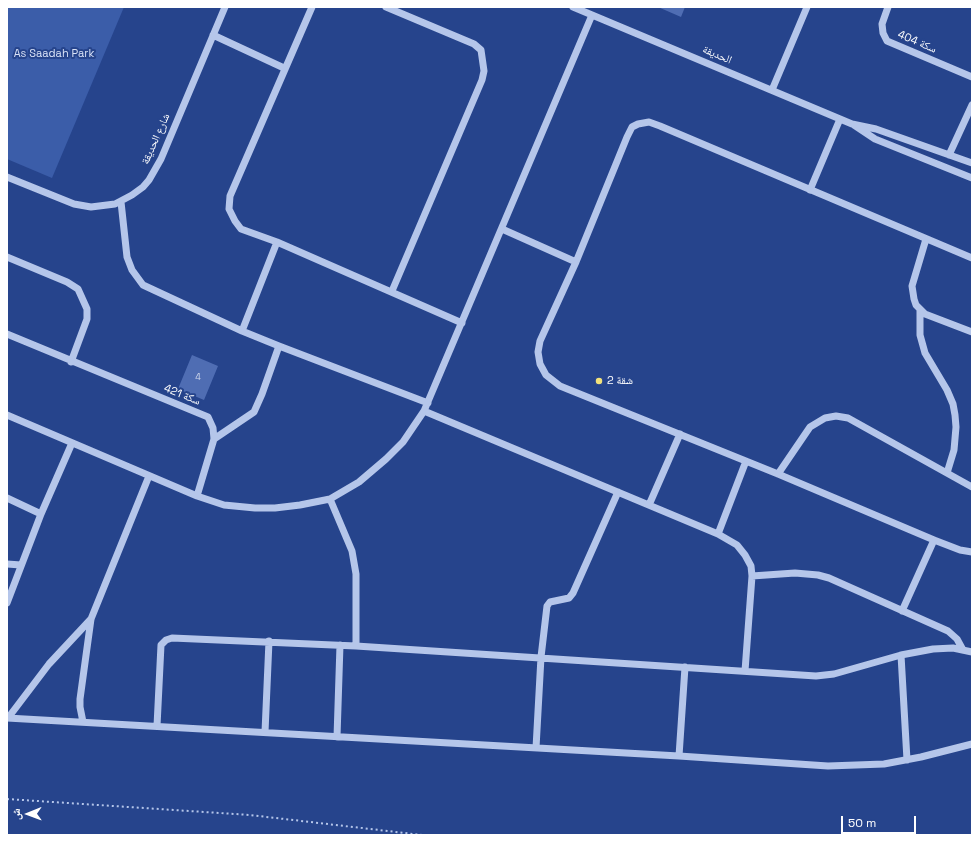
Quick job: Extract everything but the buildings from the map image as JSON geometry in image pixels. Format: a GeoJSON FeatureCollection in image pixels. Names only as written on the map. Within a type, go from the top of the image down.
{"type":"FeatureCollection","features":[{"type":"Feature","properties":{"kind":"street","name":"شارع الحديقة"},"geometry":{"type":"LineString","coordinates":[[7,177],[74,204],[91,207],[121,202],[143,187],[149,180],[161,159],[224,7]]}},
{"type":"Feature","properties":{"kind":"street"},"geometry":{"type":"LineString","coordinates":[[312,7],[284,68],[230,196],[229,209],[241,229],[277,242],[392,291],[462,323]]}},
{"type":"Feature","properties":{"kind":"street"},"geometry":{"type":"LineString","coordinates":[[386,7],[474,44],[481,50],[484,71],[482,80],[392,291]]}},
{"type":"Feature","properties":{"kind":"street","name":"الحديقة"},"geometry":{"type":"LineString","coordinates":[[573,7],[852,124],[875,139],[972,178]]}},
{"type":"Feature","properties":{"kind":"street"},"geometry":{"type":"LineString","coordinates":[[772,90],[807,7]]}},
{"type":"Feature","properties":{"kind":"street","name":"سكة 404"},"geometry":{"type":"LineString","coordinates":[[888,7],[882,24],[883,33],[887,41],[972,77]]}},
{"type":"Feature","properties":{"kind":"street"},"geometry":{"type":"LineString","coordinates":[[7,415],[197,496],[224,505],[275,508],[300,505],[330,499],[359,482],[403,442],[428,403],[592,15]]}},
{"type":"Feature","properties":{"kind":"street"},"geometry":{"type":"LineString","coordinates":[[213,35],[284,68]]}},
{"type":"Feature","properties":{"kind":"street"},"geometry":{"type":"LineString","coordinates":[[949,155],[972,105]]}},
{"type":"Feature","properties":{"kind":"street"},"geometry":{"type":"LineString","coordinates":[[810,190],[840,119]]}},
{"type":"Feature","properties":{"kind":"street"},"geometry":{"type":"LineString","coordinates":[[972,258],[660,126],[649,122],[638,124],[632,127],[626,136],[576,262],[540,341],[538,352],[540,364],[546,375],[560,386],[778,474],[934,540],[960,550],[972,552]]}},
{"type":"Feature","properties":{"kind":"street","name":"الحديقة"},"geometry":{"type":"LineString","coordinates":[[852,124],[876,129],[972,164]]}},
{"type":"Feature","properties":{"kind":"street"},"geometry":{"type":"LineString","coordinates":[[121,202],[127,257],[132,270],[143,284],[242,331],[428,403]]}},
{"type":"Feature","properties":{"kind":"street"},"geometry":{"type":"LineString","coordinates":[[502,229],[576,262]]}},
{"type":"Feature","properties":{"kind":"street"},"geometry":{"type":"LineString","coordinates":[[926,239],[912,286],[914,299],[920,310],[920,335],[925,353],[953,404],[956,427],[954,450],[947,472]]}},
{"type":"Feature","properties":{"kind":"street"},"geometry":{"type":"LineString","coordinates":[[242,331],[277,242]]}},
{"type":"Feature","properties":{"kind":"street"},"geometry":{"type":"LineString","coordinates":[[7,257],[67,282],[78,289],[87,309],[87,319],[71,362]]}},
{"type":"Feature","properties":{"kind":"street"},"geometry":{"type":"LineString","coordinates":[[920,310],[931,317],[972,332]]}},
{"type":"Feature","properties":{"kind":"street","name":"سكة 421"},"geometry":{"type":"LineString","coordinates":[[7,334],[71,362],[208,417],[213,428],[214,439]]}},
{"type":"Feature","properties":{"kind":"street"},"geometry":{"type":"LineString","coordinates":[[197,496],[214,439],[254,412],[279,346]]}},
{"type":"Feature","properties":{"kind":"street"},"geometry":{"type":"LineString","coordinates":[[424,411],[718,534],[736,545],[745,555],[751,566],[752,576],[745,671]]}},
{"type":"Feature","properties":{"kind":"street"},"geometry":{"type":"LineString","coordinates":[[778,474],[810,427],[825,418],[836,416],[848,418],[972,487]]}},
{"type":"Feature","properties":{"kind":"street"},"geometry":{"type":"LineString","coordinates":[[649,505],[680,434]]}},
{"type":"Feature","properties":{"kind":"street"},"geometry":{"type":"LineString","coordinates":[[7,603],[41,514],[72,443]]}},
{"type":"Feature","properties":{"kind":"street"},"geometry":{"type":"LineString","coordinates":[[718,534],[746,461]]}},
{"type":"Feature","properties":{"kind":"street"},"geometry":{"type":"LineString","coordinates":[[83,722],[80,699],[91,619],[149,476]]}},
{"type":"Feature","properties":{"kind":"street"},"geometry":{"type":"LineString","coordinates":[[536,748],[541,657],[547,606],[550,602],[569,598],[573,593],[618,492]]}},
{"type":"Feature","properties":{"kind":"street"},"geometry":{"type":"LineString","coordinates":[[7,498],[41,514]]}},
{"type":"Feature","properties":{"kind":"street"},"geometry":{"type":"LineString","coordinates":[[330,499],[352,552],[356,574],[356,646]]}},
{"type":"Feature","properties":{"kind":"street"},"geometry":{"type":"LineString","coordinates":[[902,611],[934,540]]}},
{"type":"Feature","properties":{"kind":"street"},"geometry":{"type":"LineString","coordinates":[[7,564],[21,566]]}},
{"type":"Feature","properties":{"kind":"street"},"geometry":{"type":"LineString","coordinates":[[752,576],[795,573],[818,576],[840,583],[948,631],[957,639],[963,650]]}},
{"type":"Feature","properties":{"kind":"street"},"geometry":{"type":"LineString","coordinates":[[7,718],[49,664],[91,619]]}},
{"type":"Feature","properties":{"kind":"street"},"geometry":{"type":"LineString","coordinates":[[157,726],[161,645],[166,640],[172,638],[340,645],[825,676],[901,655],[943,648],[972,652]]}},
{"type":"Feature","properties":{"kind":"street"},"geometry":{"type":"LineString","coordinates":[[265,732],[269,641]]}},
{"type":"Feature","properties":{"kind":"street"},"geometry":{"type":"LineString","coordinates":[[337,737],[340,645]]}},
{"type":"Feature","properties":{"kind":"street"},"geometry":{"type":"LineString","coordinates":[[901,655],[907,760]]}},
{"type":"Feature","properties":{"kind":"street"},"geometry":{"type":"LineString","coordinates":[[679,756],[685,667]]}},
{"type":"Feature","properties":{"kind":"street"},"geometry":{"type":"LineString","coordinates":[[7,718],[679,756],[828,766],[865,766],[907,760],[972,744]]}},
{"type":"Feature","properties":{"kind":"path"},"geometry":{"type":"LineString","coordinates":[[7,799],[250,815],[422,835]]}},
{"type":"Feature","properties":{"kind":"green space","name":"As Saadah Park"},"geometry":{"type":"Polygon","coordinates":[[[7,7],[124,7],[52,178],[7,159],[7,7]]]}},
{"type":"Feature","properties":{"kind":"place","name":"شقة 2"},"geometry":{"type":"Point","coordinates":[599,381]}}]}
